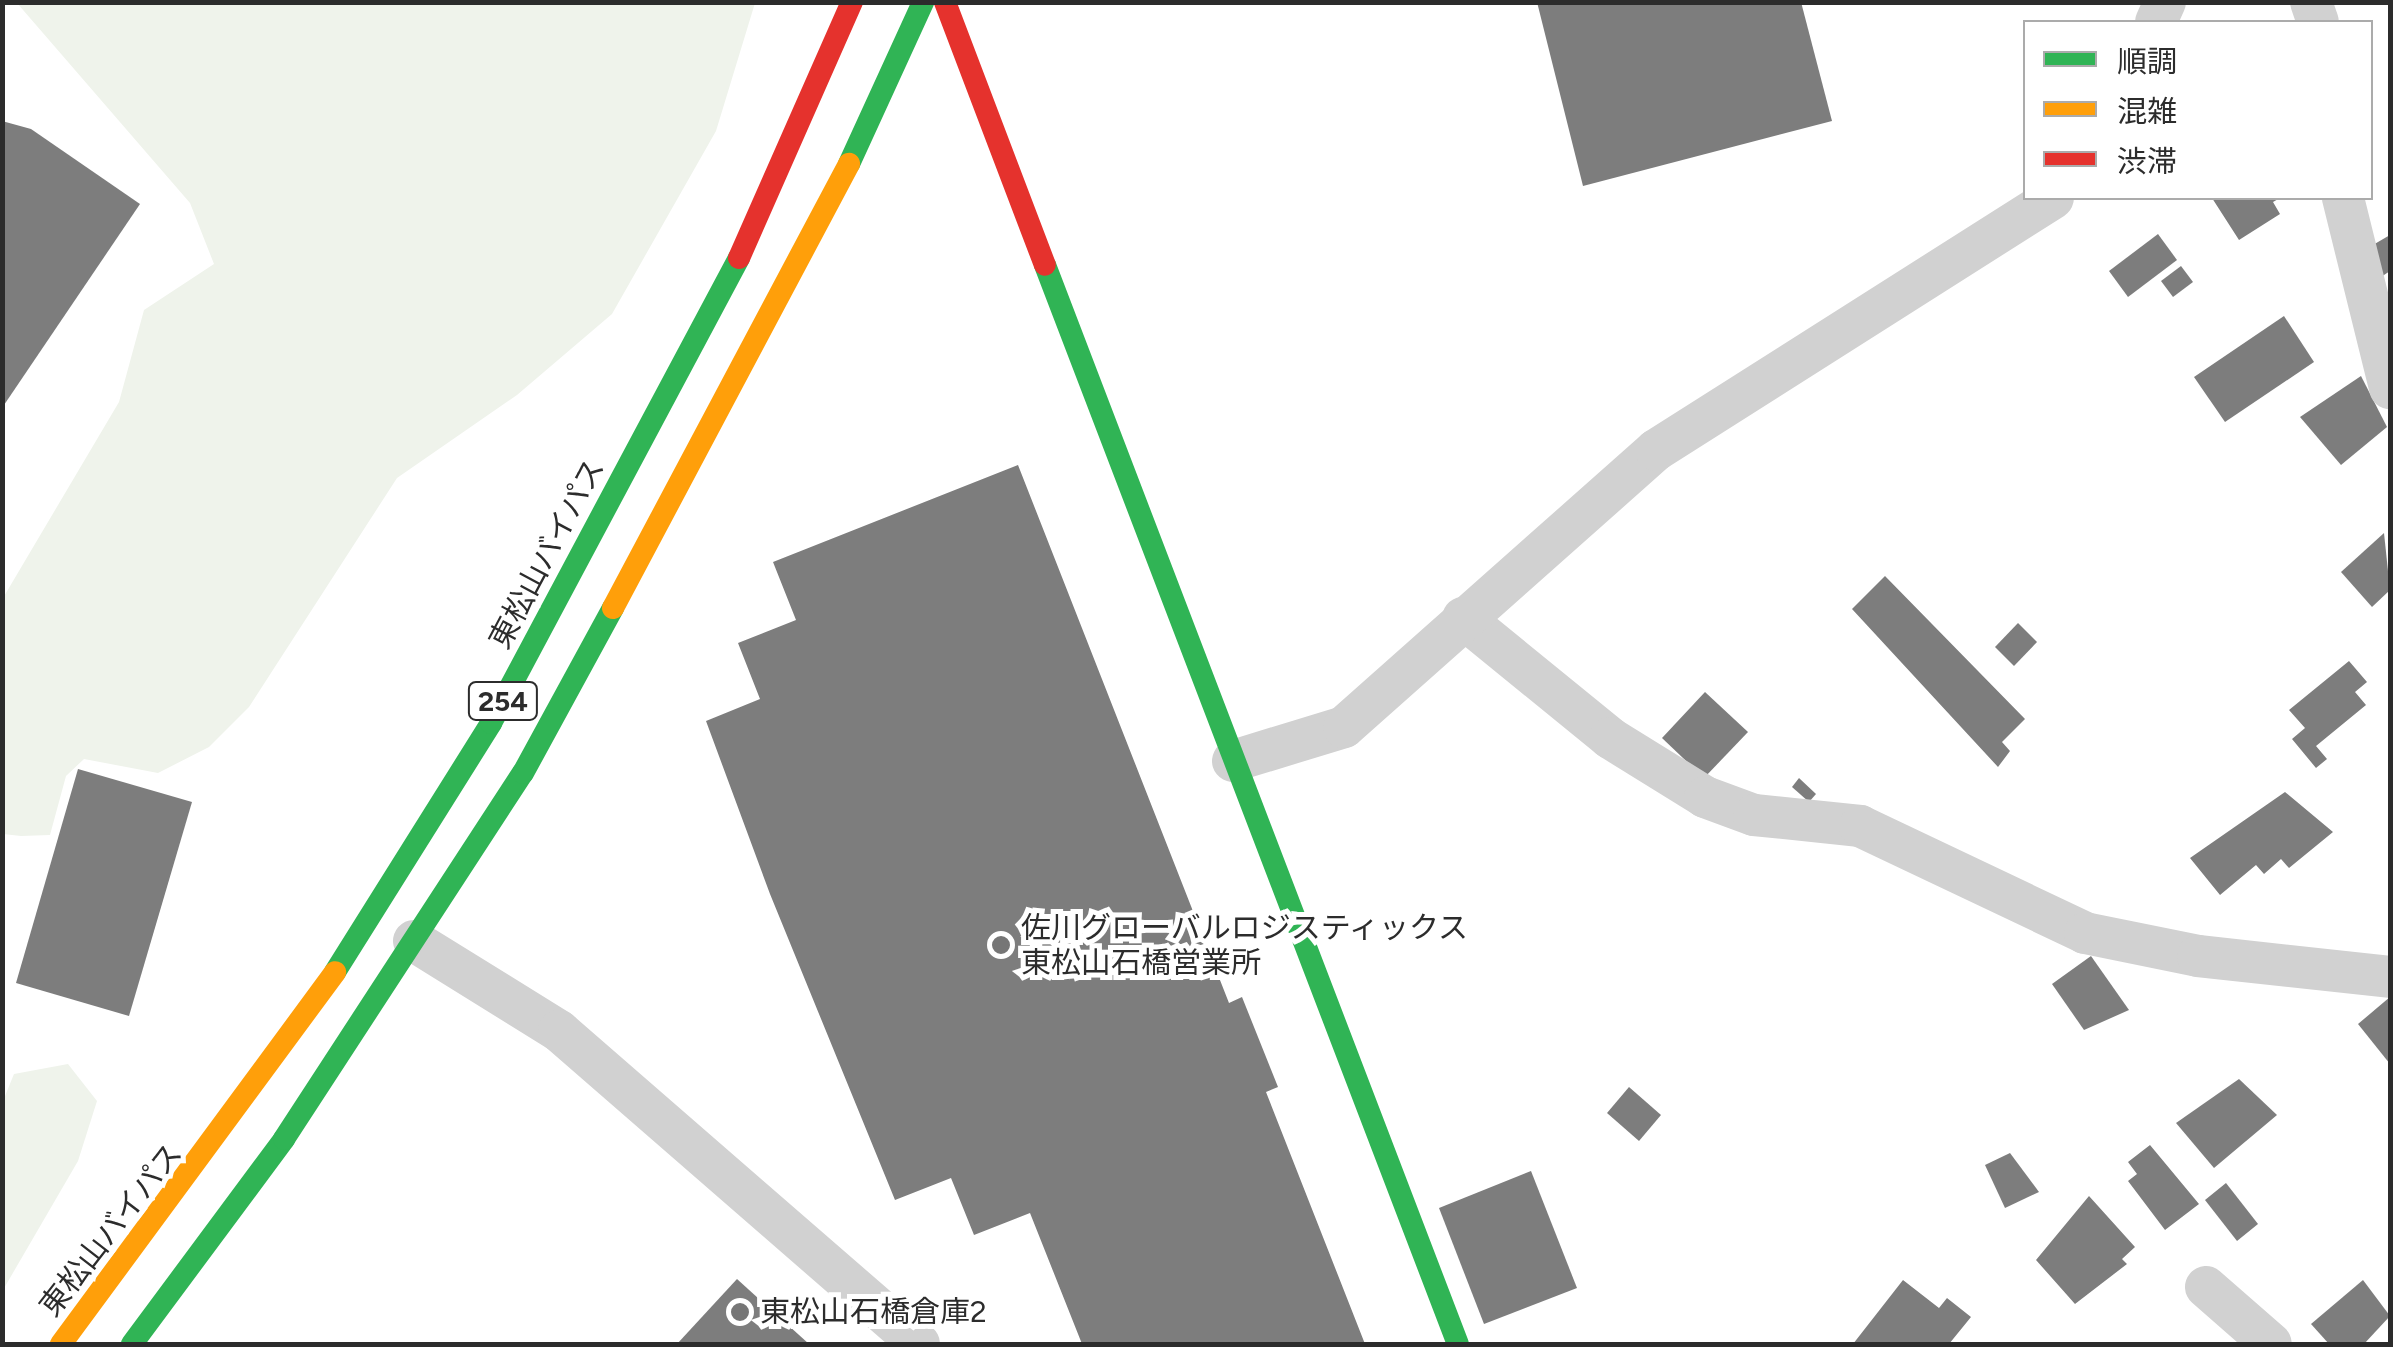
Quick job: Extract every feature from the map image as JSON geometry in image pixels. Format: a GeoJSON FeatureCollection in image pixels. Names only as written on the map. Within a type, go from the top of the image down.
{"type":"FeatureCollection","features":[{"type":"Feature","properties":{"kind":"main road","name":"東松山バイパス"},"geometry":{"type":"LineString","coordinates":[[61,1344],[247,1100],[490,724],[741,254],[852,2]]}},
{"type":"Feature","properties":{"kind":"main road","name":"254"},"geometry":{"type":"LineString","coordinates":[[132,1344],[284,1138],[522,773],[673,506],[816,236],[924,2]]}},
{"type":"Feature","properties":{"kind":"main road"},"geometry":{"type":"LineString","coordinates":[[945,2],[1458,1344]]}},
{"type":"Feature","properties":{"kind":"street"},"geometry":{"type":"LineString","coordinates":[[1232,761],[1344,728],[1656,450],[2050,200]]}},
{"type":"Feature","properties":{"kind":"street"},"geometry":{"type":"LineString","coordinates":[[2343,200],[2390,388]]}},
{"type":"Feature","properties":{"kind":"street"},"geometry":{"type":"LineString","coordinates":[[1463,618],[1610,738],[1705,798],[1754,814],[1860,826],[2085,933],[2198,956],[2390,977]]}},
{"type":"Feature","properties":{"kind":"street"},"geometry":{"type":"LineString","coordinates":[[414,940],[559,1031],[919,1344]]}},
{"type":"Feature","properties":{"kind":"street"},"geometry":{"type":"LineString","coordinates":[[2206,1287],[2270,1344]]}},
{"type":"Feature","properties":{"kind":"shaded area"},"geometry":{"type":"Polygon","coordinates":[[[17,3],[755,3],[716,131],[612,314],[517,395],[397,478],[249,707],[209,747],[158,773],[84,759],[66,776],[50,835],[21,836],[3,834],[3,598],[119,402],[144,310],[214,264],[190,203],[17,3]]]}},
{"type":"Feature","properties":{"kind":"shaded area"},"geometry":{"type":"Polygon","coordinates":[[[68,1064],[97,1101],[78,1161],[3,1290],[3,1101],[14,1074],[68,1064]]]}},
{"type":"Feature","properties":{"kind":"building"},"geometry":{"type":"Polygon","coordinates":[[[1537,2],[1801,2],[1832,121],[1583,186],[1537,2]]]}},
{"type":"Feature","properties":{"kind":"building"},"geometry":{"type":"Polygon","coordinates":[[[2,121],[31,129],[140,204],[2,408],[2,121]]]}},
{"type":"Feature","properties":{"kind":"building"},"geometry":{"type":"Polygon","coordinates":[[[2213,200],[2276,200],[2273,202],[2280,214],[2239,240],[2213,200]]]}},
{"type":"Feature","properties":{"kind":"building"},"geometry":{"type":"Polygon","coordinates":[[[2158,234],[2177,260],[2128,297],[2109,271],[2158,234]]]}},
{"type":"Feature","properties":{"kind":"building"},"geometry":{"type":"Polygon","coordinates":[[[2390,235],[2390,271],[2381,277],[2366,249],[2390,235]]]}},
{"type":"Feature","properties":{"kind":"building"},"geometry":{"type":"Polygon","coordinates":[[[2181,266],[2193,282],[2173,297],[2161,281],[2181,266]]]}},
{"type":"Feature","properties":{"kind":"building"},"geometry":{"type":"Polygon","coordinates":[[[2284,316],[2314,362],[2225,422],[2194,377],[2284,316]]]}},
{"type":"Feature","properties":{"kind":"building"},"geometry":{"type":"Polygon","coordinates":[[[2361,376],[2387,427],[2341,465],[2300,417],[2361,376]]]}},
{"type":"Feature","properties":{"kind":"building","name":"佐川グローバルロジスティックス 東松山石橋営業所"},"geometry":{"type":"Polygon","coordinates":[[[1018,465],[1229,1003],[1242,997],[1278,1087],[1266,1092],[1365,1344],[1082,1344],[1030,1213],[974,1235],[951,1178],[895,1200],[770,894],[706,721],[760,699],[738,643],[796,620],[773,562],[1018,465]]]}},
{"type":"Feature","properties":{"kind":"building"},"geometry":{"type":"Polygon","coordinates":[[[2384,533],[2390,590],[2372,607],[2341,572],[2384,533]]]}},
{"type":"Feature","properties":{"kind":"building"},"geometry":{"type":"Polygon","coordinates":[[[1885,576],[2025,719],[2002,742],[2010,751],[1998,767],[1852,609],[1885,576]]]}},
{"type":"Feature","properties":{"kind":"building"},"geometry":{"type":"Polygon","coordinates":[[[2018,623],[2037,642],[2014,666],[1995,647],[2018,623]]]}},
{"type":"Feature","properties":{"kind":"building"},"geometry":{"type":"Polygon","coordinates":[[[2349,661],[2367,682],[2355,692],[2366,705],[2316,746],[2327,759],[2316,768],[2292,739],[2305,728],[2289,710],[2349,661]]]}},
{"type":"Feature","properties":{"kind":"building"},"geometry":{"type":"Polygon","coordinates":[[[1705,692],[1748,732],[1704,778],[1662,738],[1705,692]]]}},
{"type":"Feature","properties":{"kind":"building"},"geometry":{"type":"Polygon","coordinates":[[[78,769],[192,802],[129,1016],[16,983],[78,769]]]}},
{"type":"Feature","properties":{"kind":"building"},"geometry":{"type":"Polygon","coordinates":[[[1799,778],[1816,794],[1809,802],[1792,787],[1799,778]]]}},
{"type":"Feature","properties":{"kind":"building"},"geometry":{"type":"Polygon","coordinates":[[[2285,792],[2333,832],[2289,868],[2281,859],[2264,874],[2256,865],[2220,895],[2190,858],[2285,792]]]}},
{"type":"Feature","properties":{"kind":"building"},"geometry":{"type":"Polygon","coordinates":[[[2091,956],[2129,1010],[2084,1030],[2052,984],[2091,956]]]}},
{"type":"Feature","properties":{"kind":"building"},"geometry":{"type":"Polygon","coordinates":[[[2390,997],[2390,1064],[2358,1024],[2390,997]]]}},
{"type":"Feature","properties":{"kind":"building"},"geometry":{"type":"Polygon","coordinates":[[[2239,1079],[2277,1115],[2214,1168],[2176,1123],[2239,1079]]]}},
{"type":"Feature","properties":{"kind":"building"},"geometry":{"type":"Polygon","coordinates":[[[1629,1087],[1661,1115],[1639,1141],[1607,1113],[1629,1087]]]}},
{"type":"Feature","properties":{"kind":"building"},"geometry":{"type":"Polygon","coordinates":[[[2150,1145],[2199,1204],[2165,1230],[2128,1181],[2137,1174],[2128,1162],[2150,1145]]]}},
{"type":"Feature","properties":{"kind":"building"},"geometry":{"type":"Polygon","coordinates":[[[2010,1153],[2039,1192],[2005,1208],[1985,1165],[2010,1153]]]}},
{"type":"Feature","properties":{"kind":"building"},"geometry":{"type":"Polygon","coordinates":[[[1531,1171],[1577,1288],[1484,1324],[1439,1208],[1531,1171]]]}},
{"type":"Feature","properties":{"kind":"building"},"geometry":{"type":"Polygon","coordinates":[[[2226,1183],[2258,1224],[2237,1241],[2205,1200],[2226,1183]]]}},
{"type":"Feature","properties":{"kind":"building"},"geometry":{"type":"Polygon","coordinates":[[[2089,1196],[2135,1247],[2122,1259],[2127,1264],[2075,1304],[2036,1260],[2089,1196]]]}},
{"type":"Feature","properties":{"kind":"building","name":"東松山石橋倉庫2"},"geometry":{"type":"Polygon","coordinates":[[[737,1279],[809,1344],[677,1344],[737,1279]]]}},
{"type":"Feature","properties":{"kind":"building"},"geometry":{"type":"Polygon","coordinates":[[[1903,1280],[1939,1308],[1947,1298],[1971,1317],[1949,1344],[1853,1344],[1903,1280]]]}},
{"type":"Feature","properties":{"kind":"building"},"geometry":{"type":"Polygon","coordinates":[[[2363,1280],[2390,1316],[2364,1344],[2329,1344],[2311,1324],[2363,1280]]]}},
{"type":"Feature","properties":{"kind":"traffic: fast"},"geometry":{"type":"LineString","coordinates":[[849,164],[923,2]]}},
{"type":"Feature","properties":{"kind":"traffic: fast"},"geometry":{"type":"LineString","coordinates":[[335,972],[491,723],[739,258]]}},
{"type":"Feature","properties":{"kind":"traffic: fast"},"geometry":{"type":"LineString","coordinates":[[1045,265],[1458,1344]]}},
{"type":"Feature","properties":{"kind":"traffic: fast"},"geometry":{"type":"LineString","coordinates":[[132,1344],[284,1139],[523,773],[613,608]]}},
{"type":"Feature","properties":{"kind":"traffic: slow"},"geometry":{"type":"LineString","coordinates":[[613,608],[849,164]]}},
{"type":"Feature","properties":{"kind":"traffic: slow"},"geometry":{"type":"LineString","coordinates":[[61,1344],[335,972]]}},
{"type":"Feature","properties":{"kind":"traffic: jam"},"geometry":{"type":"LineString","coordinates":[[739,258],[852,2]]}},
{"type":"Feature","properties":{"kind":"traffic: jam"},"geometry":{"type":"LineString","coordinates":[[945,2],[1045,265]]}},
{"type":"Feature","properties":{"kind":"place","name":"佐川グローバルロジスティックス 東松山石橋営業所"},"geometry":{"type":"Point","coordinates":[1001,945]}},
{"type":"Feature","properties":{"kind":"place","name":"東松山石橋倉庫2"},"geometry":{"type":"Point","coordinates":[740,1312]}}]}
